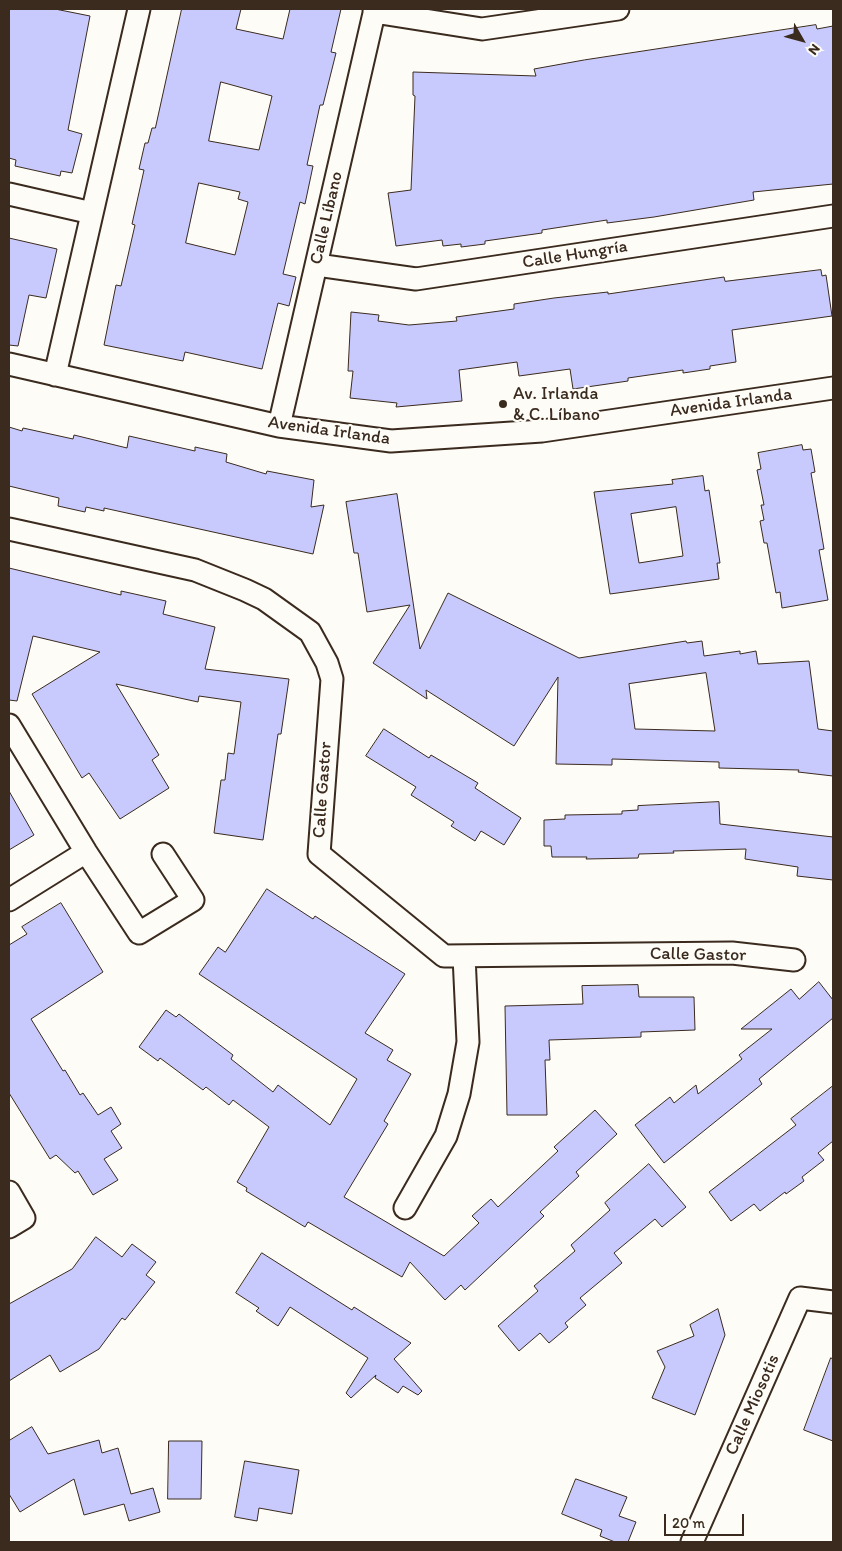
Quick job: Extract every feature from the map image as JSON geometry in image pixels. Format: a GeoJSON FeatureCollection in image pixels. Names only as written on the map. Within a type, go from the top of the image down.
{"type":"FeatureCollection","features":[{"type":"Feature","properties":{"kind":"street"},"geometry":{"type":"LineString","coordinates":[[56,375],[139,9]]}},
{"type":"Feature","properties":{"kind":"street"},"geometry":{"type":"LineString","coordinates":[[375,10],[482,29],[618,9]]}},
{"type":"Feature","properties":{"kind":"street","name":"Calle Líbano"},"geometry":{"type":"LineString","coordinates":[[279,426],[375,10]]}},
{"type":"Feature","properties":{"kind":"street"},"geometry":{"type":"LineString","coordinates":[[9,194],[92,213]]}},
{"type":"Feature","properties":{"kind":"street","name":"Calle Hungría"},"geometry":{"type":"LineString","coordinates":[[317,265],[416,279],[833,216]]}},
{"type":"Feature","properties":{"kind":"street","name":"Avenida Irlanda"},"geometry":{"type":"LineString","coordinates":[[9,364],[279,426],[391,441],[532,432],[833,388]]}},
{"type":"Feature","properties":{"kind":"street","name":"Calle Gastor"},"geometry":{"type":"LineString","coordinates":[[9,529],[195,570],[264,600],[310,632],[327,663],[332,679],[319,854],[444,956],[732,953],[794,960]]}},
{"type":"Feature","properties":{"kind":"street"},"geometry":{"type":"LineString","coordinates":[[9,725],[86,852],[139,933],[192,900],[163,854]]}},
{"type":"Feature","properties":{"kind":"street"},"geometry":{"type":"LineString","coordinates":[[9,900],[86,852]]}},
{"type":"Feature","properties":{"kind":"street"},"geometry":{"type":"LineString","coordinates":[[405,1208],[446,1136],[459,1094],[468,1042],[464,956]]}},
{"type":"Feature","properties":{"kind":"street"},"geometry":{"type":"LineString","coordinates":[[9,1192],[16,1222]]}},
{"type":"Feature","properties":{"kind":"street","name":"Calle Miosotis"},"geometry":{"type":"LineString","coordinates":[[692,1542],[800,1298],[833,1302]]}},
{"type":"Feature","properties":{"kind":"building"},"geometry":{"type":"Polygon","coordinates":[[[9,9],[55,9],[90,16],[68,130],[82,134],[72,173],[61,171],[60,176],[15,166],[16,160],[9,158],[9,9]]]}},
{"type":"Feature","properties":{"kind":"building"},"geometry":{"type":"Polygon","coordinates":[[[182,9],[241,9],[236,29],[283,39],[290,9],[341,9],[331,52],[336,53],[323,105],[320,105],[307,165],[313,166],[305,204],[300,202],[283,274],[296,277],[289,306],[278,303],[262,369],[185,352],[183,361],[104,345],[116,285],[121,286],[135,225],[132,224],[144,170],[139,169],[145,143],[148,143],[152,128],[155,128],[182,9]],[[221,82],[209,141],[259,150],[272,96],[221,82]],[[199,183],[186,243],[235,255],[248,202],[238,199],[240,192],[199,183]]]}},
{"type":"Feature","properties":{"kind":"building"},"geometry":{"type":"Polygon","coordinates":[[[816,25],[817,29],[833,26],[833,184],[753,192],[754,200],[654,217],[607,223],[607,220],[542,230],[542,233],[485,241],[485,244],[461,247],[461,244],[443,246],[442,240],[396,246],[388,193],[411,190],[415,96],[413,95],[413,72],[536,76],[534,69],[816,25]]]}},
{"type":"Feature","properties":{"kind":"building"},"geometry":{"type":"Polygon","coordinates":[[[9,238],[57,249],[46,298],[29,295],[18,346],[9,345],[9,238]]]}},
{"type":"Feature","properties":{"kind":"building"},"geometry":{"type":"Polygon","coordinates":[[[821,270],[822,276],[826,275],[832,316],[732,330],[736,362],[710,366],[710,369],[683,373],[683,370],[628,378],[628,381],[573,389],[570,369],[519,376],[517,362],[459,370],[462,401],[396,407],[397,403],[350,398],[353,371],[348,371],[351,312],[379,315],[378,321],[409,325],[457,321],[456,317],[514,309],[514,304],[554,298],[608,292],[608,294],[724,277],[725,281],[821,270]]]}},
{"type":"Feature","properties":{"kind":"building"},"geometry":{"type":"Polygon","coordinates":[[[9,427],[22,431],[23,428],[73,439],[74,435],[127,448],[129,436],[195,451],[195,447],[227,454],[226,462],[266,474],[267,471],[314,480],[311,507],[324,505],[313,554],[104,508],[104,511],[86,507],[85,512],[58,506],[59,498],[9,486],[9,427]]]}},
{"type":"Feature","properties":{"kind":"building"},"geometry":{"type":"Polygon","coordinates":[[[802,445],[803,450],[811,449],[815,472],[811,473],[824,549],[819,550],[828,600],[782,608],[780,592],[776,593],[767,543],[764,543],[760,521],[764,520],[761,505],[764,505],[757,470],[761,469],[758,453],[802,445]]]}},
{"type":"Feature","properties":{"kind":"building"},"geometry":{"type":"Polygon","coordinates":[[[703,476],[705,491],[709,490],[720,563],[717,563],[719,579],[610,594],[594,492],[673,484],[672,480],[703,476]],[[676,507],[631,514],[639,563],[683,556],[676,507]]]}},
{"type":"Feature","properties":{"kind":"building"},"geometry":{"type":"Polygon","coordinates":[[[397,494],[420,649],[448,593],[579,658],[686,641],[687,643],[702,641],[704,656],[740,651],[740,654],[756,651],[758,664],[809,661],[818,729],[833,731],[833,776],[798,772],[799,770],[719,768],[719,762],[612,759],[612,765],[556,764],[558,677],[514,746],[426,690],[427,699],[373,663],[410,605],[367,612],[358,553],[354,553],[346,502],[397,494]],[[706,673],[629,684],[635,729],[715,731],[706,673]]]}},
{"type":"Feature","properties":{"kind":"building"},"geometry":{"type":"Polygon","coordinates":[[[9,568],[121,595],[121,591],[166,601],[163,614],[215,627],[205,669],[289,679],[281,734],[278,734],[263,840],[214,833],[221,780],[225,780],[228,753],[234,754],[241,702],[199,696],[198,702],[116,684],[159,755],[152,760],[169,788],[120,819],[89,773],[82,778],[32,694],[100,652],[33,636],[17,701],[9,700],[9,568]]]}},
{"type":"Feature","properties":{"kind":"building"},"geometry":{"type":"Polygon","coordinates":[[[384,729],[429,758],[431,755],[478,783],[475,788],[521,818],[504,845],[481,831],[475,841],[451,826],[454,822],[411,795],[416,787],[366,756],[384,729]]]}},
{"type":"Feature","properties":{"kind":"building"},"geometry":{"type":"Polygon","coordinates":[[[9,791],[34,835],[9,850],[9,791]]]}},
{"type":"Feature","properties":{"kind":"building"},"geometry":{"type":"Polygon","coordinates":[[[719,802],[720,824],[833,837],[833,880],[797,876],[798,867],[745,859],[746,849],[673,851],[674,853],[639,854],[638,858],[586,859],[587,857],[552,857],[551,846],[544,846],[544,820],[565,819],[565,815],[622,814],[622,811],[638,810],[638,806],[719,802]]]}},
{"type":"Feature","properties":{"kind":"building"},"geometry":{"type":"Polygon","coordinates":[[[267,889],[313,919],[315,916],[405,974],[365,1033],[393,1050],[387,1060],[411,1074],[384,1121],[388,1124],[344,1197],[444,1256],[479,1223],[472,1216],[491,1199],[498,1207],[558,1151],[554,1147],[595,1110],[617,1134],[576,1172],[579,1176],[540,1212],[544,1216],[465,1290],[461,1285],[445,1300],[410,1262],[402,1277],[308,1222],[305,1227],[246,1191],[247,1188],[237,1182],[269,1127],[233,1100],[229,1105],[206,1087],[203,1090],[160,1058],[158,1061],[139,1047],[166,1010],[176,1017],[179,1014],[233,1055],[231,1059],[273,1092],[278,1085],[330,1125],[357,1079],[199,974],[218,947],[225,952],[267,889]]]}},
{"type":"Feature","properties":{"kind":"building"},"geometry":{"type":"Polygon","coordinates":[[[61,903],[103,972],[31,1019],[80,1095],[83,1093],[98,1115],[111,1107],[121,1124],[111,1131],[122,1148],[104,1159],[118,1180],[93,1195],[78,1171],[75,1173],[56,1155],[50,1159],[9,1093],[9,945],[27,934],[22,927],[61,903]]]}},
{"type":"Feature","properties":{"kind":"building"},"geometry":{"type":"Polygon","coordinates":[[[819,982],[833,1000],[833,1018],[759,1079],[762,1084],[664,1163],[635,1125],[670,1097],[674,1103],[696,1085],[698,1094],[742,1059],[739,1055],[772,1029],[741,1029],[791,989],[799,999],[819,982]]]}},
{"type":"Feature","properties":{"kind":"building"},"geometry":{"type":"Polygon","coordinates":[[[638,985],[639,997],[694,997],[695,1030],[641,1032],[641,1037],[549,1040],[550,1060],[545,1060],[547,1115],[507,1115],[505,1006],[583,1004],[582,986],[638,985]]]}},
{"type":"Feature","properties":{"kind":"building"},"geometry":{"type":"Polygon","coordinates":[[[833,1086],[833,1141],[818,1153],[824,1160],[802,1177],[804,1181],[786,1194],[785,1192],[760,1211],[754,1204],[731,1221],[709,1192],[796,1125],[791,1119],[833,1086]]]}},
{"type":"Feature","properties":{"kind":"building"},"geometry":{"type":"Polygon","coordinates":[[[649,1164],[686,1207],[662,1227],[655,1219],[614,1253],[622,1263],[580,1298],[586,1305],[565,1323],[568,1327],[549,1343],[540,1333],[519,1351],[498,1326],[538,1291],[534,1286],[575,1251],[571,1245],[610,1210],[605,1203],[649,1164]]]}},
{"type":"Feature","properties":{"kind":"building"},"geometry":{"type":"Polygon","coordinates":[[[96,1237],[122,1257],[132,1244],[156,1262],[146,1275],[155,1282],[125,1320],[122,1318],[99,1349],[60,1372],[50,1355],[9,1381],[9,1304],[72,1269],[96,1237]]]}},
{"type":"Feature","properties":{"kind":"building"},"geometry":{"type":"Polygon","coordinates":[[[262,1253],[352,1310],[354,1307],[411,1343],[394,1359],[422,1391],[418,1395],[403,1386],[398,1393],[375,1378],[376,1375],[351,1398],[346,1393],[368,1358],[290,1307],[278,1326],[256,1311],[259,1308],[236,1293],[262,1253]]]}},
{"type":"Feature","properties":{"kind":"building"},"geometry":{"type":"Polygon","coordinates":[[[718,1309],[725,1335],[695,1415],[652,1398],[665,1367],[657,1351],[694,1336],[690,1325],[718,1309]]]}},
{"type":"Feature","properties":{"kind":"building"},"geometry":{"type":"Polygon","coordinates":[[[831,1358],[833,1359],[833,1441],[804,1430],[831,1358]]]}},
{"type":"Feature","properties":{"kind":"building"},"geometry":{"type":"Polygon","coordinates":[[[32,1427],[48,1454],[99,1440],[102,1453],[118,1448],[131,1494],[153,1488],[160,1512],[129,1521],[124,1504],[84,1515],[74,1479],[20,1512],[9,1494],[9,1441],[32,1427]]]}},
{"type":"Feature","properties":{"kind":"building"},"geometry":{"type":"Polygon","coordinates":[[[169,1441],[202,1441],[201,1499],[168,1499],[169,1441]]]}},
{"type":"Feature","properties":{"kind":"building"},"geometry":{"type":"Polygon","coordinates":[[[245,1461],[299,1470],[292,1514],[259,1508],[257,1521],[235,1517],[245,1461]]]}},
{"type":"Feature","properties":{"kind":"building"},"geometry":{"type":"Polygon","coordinates":[[[576,1479],[627,1497],[619,1516],[636,1522],[628,1542],[615,1542],[600,1536],[602,1530],[562,1514],[576,1479]]]}},
{"type":"Feature","properties":{"kind":"place","name":"Av. Irlanda & C. Líbano"},"geometry":{"type":"Point","coordinates":[503,404]}}]}
